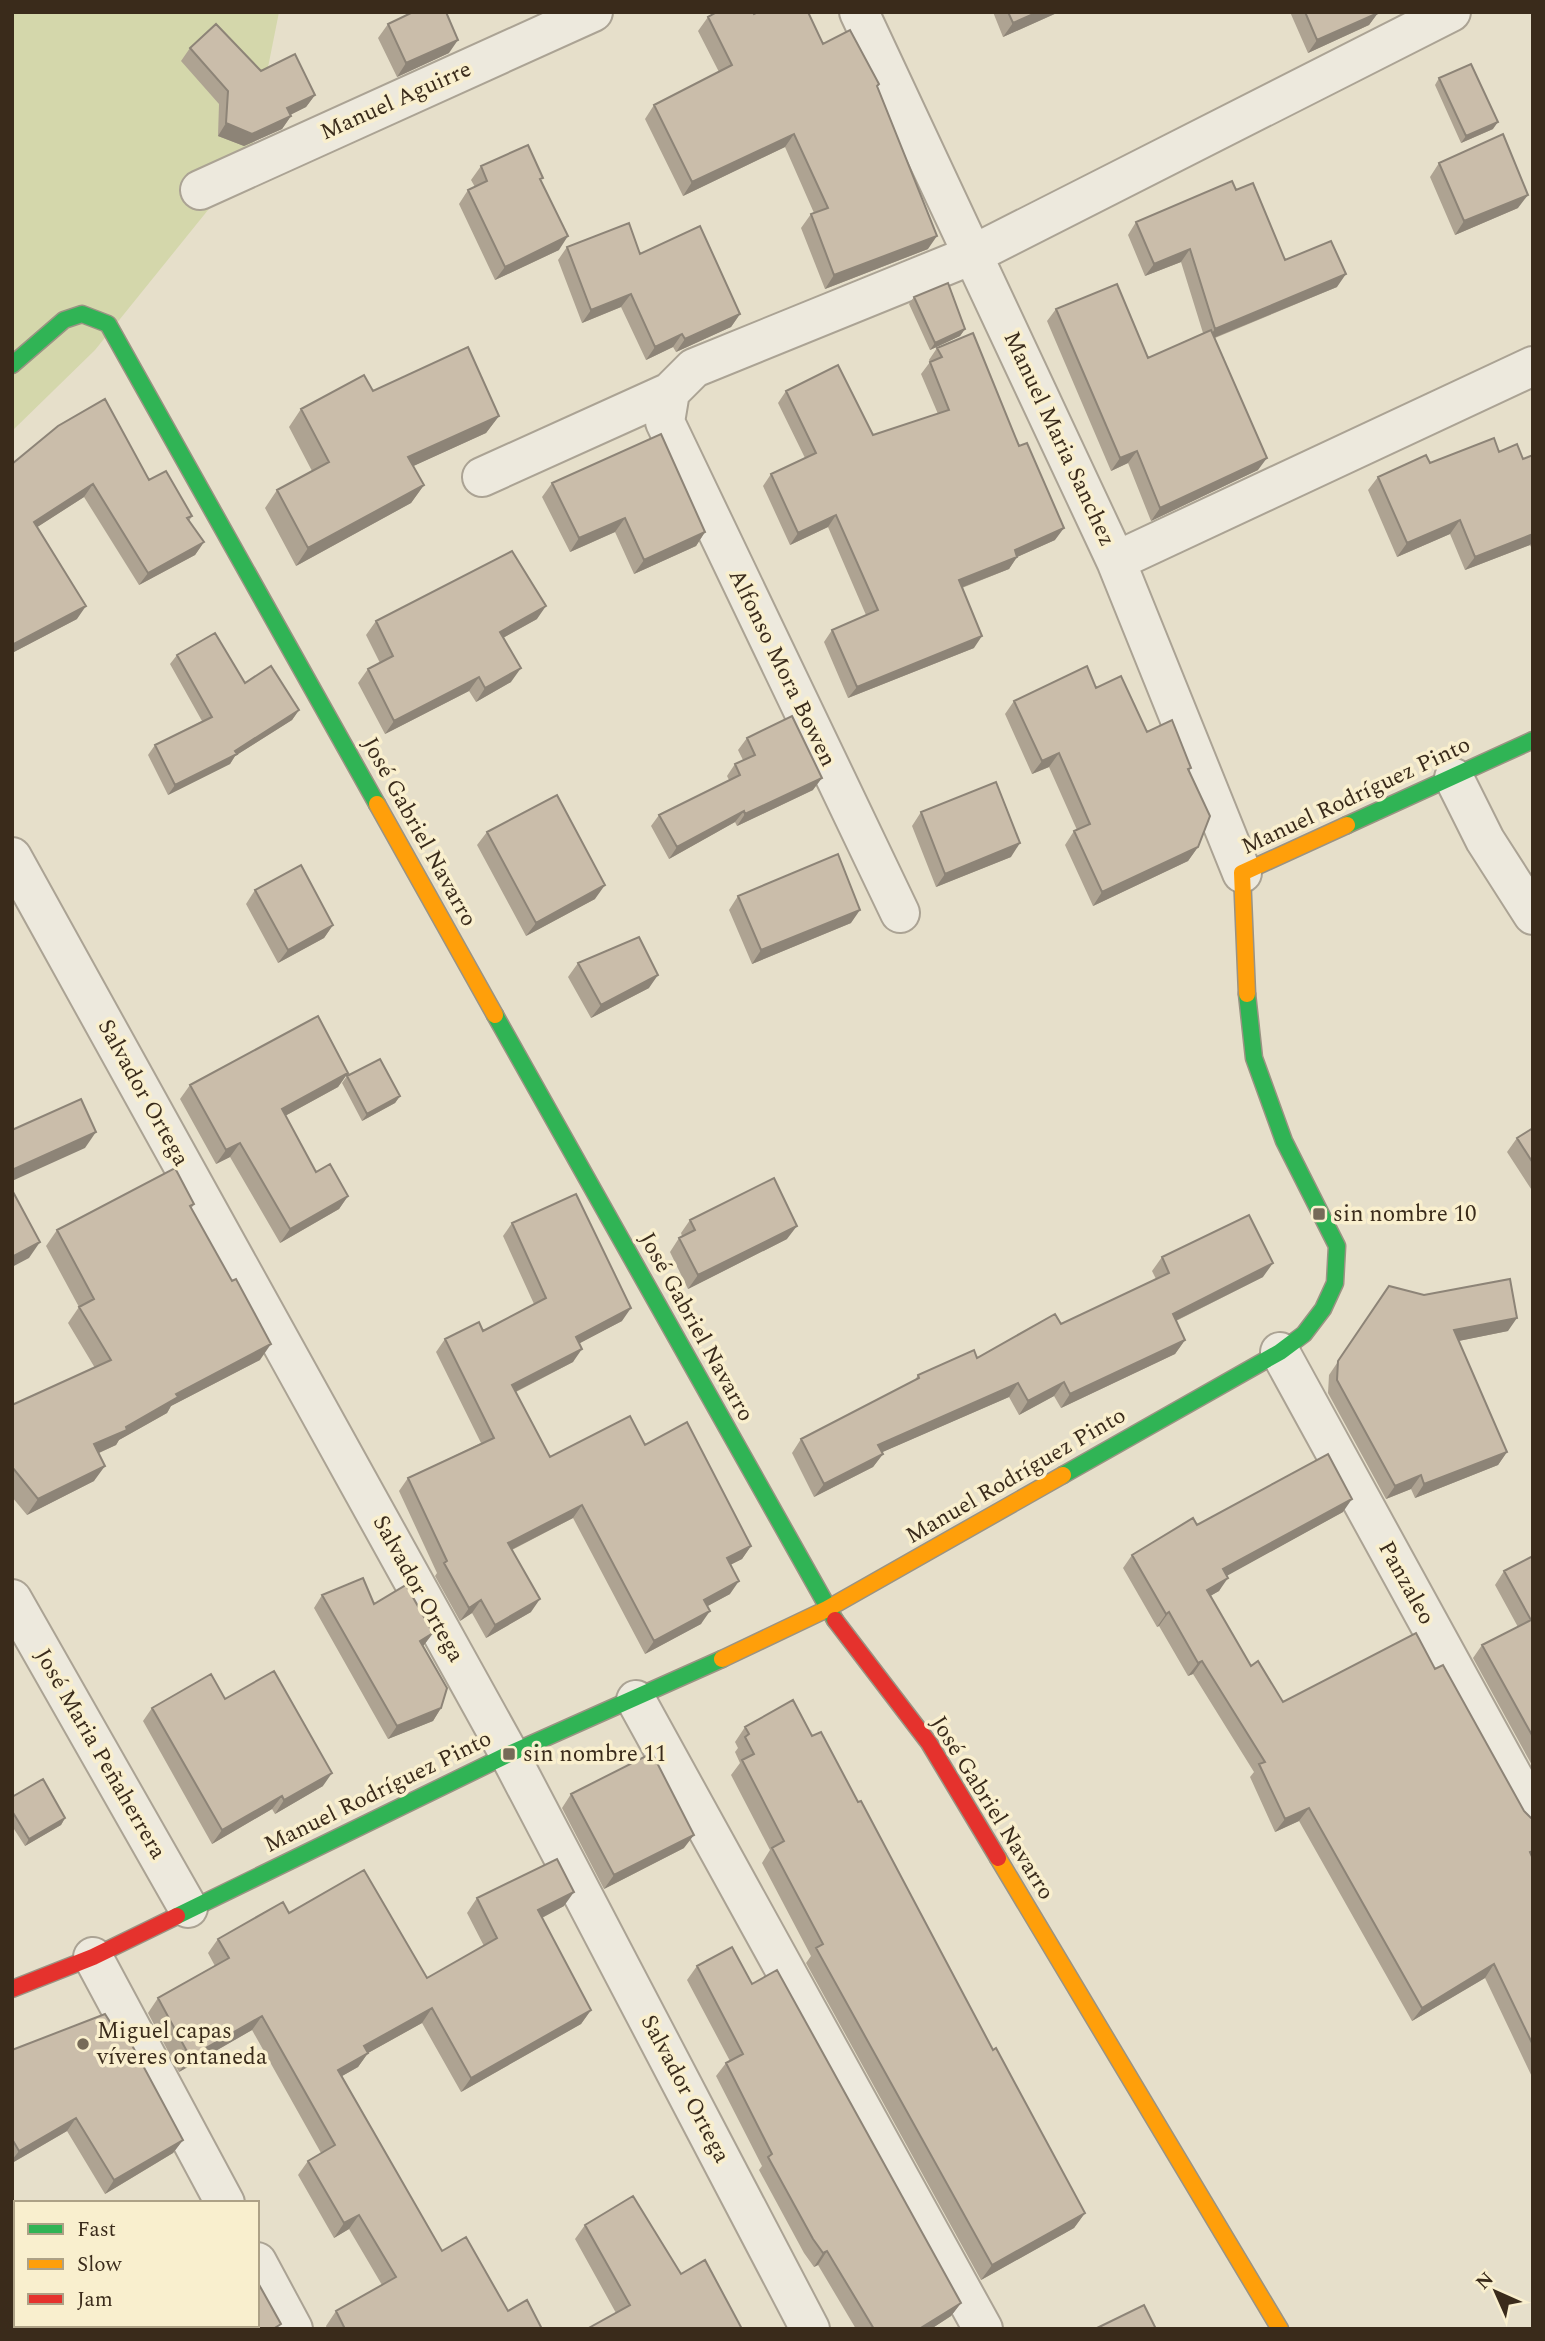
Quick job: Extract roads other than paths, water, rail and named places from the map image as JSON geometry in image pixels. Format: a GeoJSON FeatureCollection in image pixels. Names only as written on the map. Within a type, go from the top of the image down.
{"type":"FeatureCollection","features":[{"type":"Feature","properties":{"kind":"street","name":"Manuel Aguirre"},"geometry":{"type":"LineString","coordinates":[[200,190],[593,12]]}},
{"type":"Feature","properties":{"kind":"street","name":"Manuel Maria Sanchez"},"geometry":{"type":"LineString","coordinates":[[859,12],[1116,561],[1242,873]]}},
{"type":"Feature","properties":{"kind":"street"},"geometry":{"type":"LineString","coordinates":[[482,477],[667,407],[694,368],[972,255],[1451,12]]}},
{"type":"Feature","properties":{"kind":"street","name":"José Gabriel Navarro"},"geometry":{"type":"LineString","coordinates":[[12,365],[64,320],[82,314],[108,324],[827,1609],[929,1743],[1280,2329]]}},
{"type":"Feature","properties":{"kind":"street"},"geometry":{"type":"LineString","coordinates":[[1116,561],[1533,366]]}},
{"type":"Feature","properties":{"kind":"street","name":"Alfonso Mora Bowen"},"geometry":{"type":"LineString","coordinates":[[667,407],[900,914]]}},
{"type":"Feature","properties":{"kind":"street","name":"Manuel Rodríguez Pinto"},"geometry":{"type":"LineString","coordinates":[[12,1989],[93,1957],[188,1908],[509,1754],[636,1700],[827,1609],[1280,1352],[1304,1334],[1323,1309],[1335,1283],[1337,1246],[1284,1142],[1254,1058],[1244,960],[1242,873],[1454,779],[1533,740]]}},
{"type":"Feature","properties":{"kind":"street"},"geometry":{"type":"LineString","coordinates":[[1454,779],[1485,840],[1533,915]]}},
{"type":"Feature","properties":{"kind":"street","name":"Salvador Ortega"},"geometry":{"type":"LineString","coordinates":[[12,857],[509,1754],[810,2329]]}},
{"type":"Feature","properties":{"kind":"street","name":"Panzaleo"},"geometry":{"type":"LineString","coordinates":[[1280,1352],[1533,1814]]}},
{"type":"Feature","properties":{"kind":"street","name":"José Maria Peñaherrera"},"geometry":{"type":"LineString","coordinates":[[12,1600],[188,1908]]}},
{"type":"Feature","properties":{"kind":"street"},"geometry":{"type":"LineString","coordinates":[[636,1700],[983,2329]]}},
{"type":"Feature","properties":{"kind":"street"},"geometry":{"type":"LineString","coordinates":[[93,1957],[224,2201]]}},
{"type":"Feature","properties":{"kind":"street"},"geometry":{"type":"LineString","coordinates":[[259,2266],[293,2329]]}},
{"type":"Feature","properties":{"kind":"place","name":"sin nombre 10"},"geometry":{"type":"Point","coordinates":[1319,1214]}},
{"type":"Feature","properties":{"kind":"place","name":"sin nombre 11"},"geometry":{"type":"Point","coordinates":[509,1754]}},
{"type":"Feature","properties":{"kind":"place","name":"Miguel capas víveres ontaneda"},"geometry":{"type":"Point","coordinates":[83,2044]}}]}
